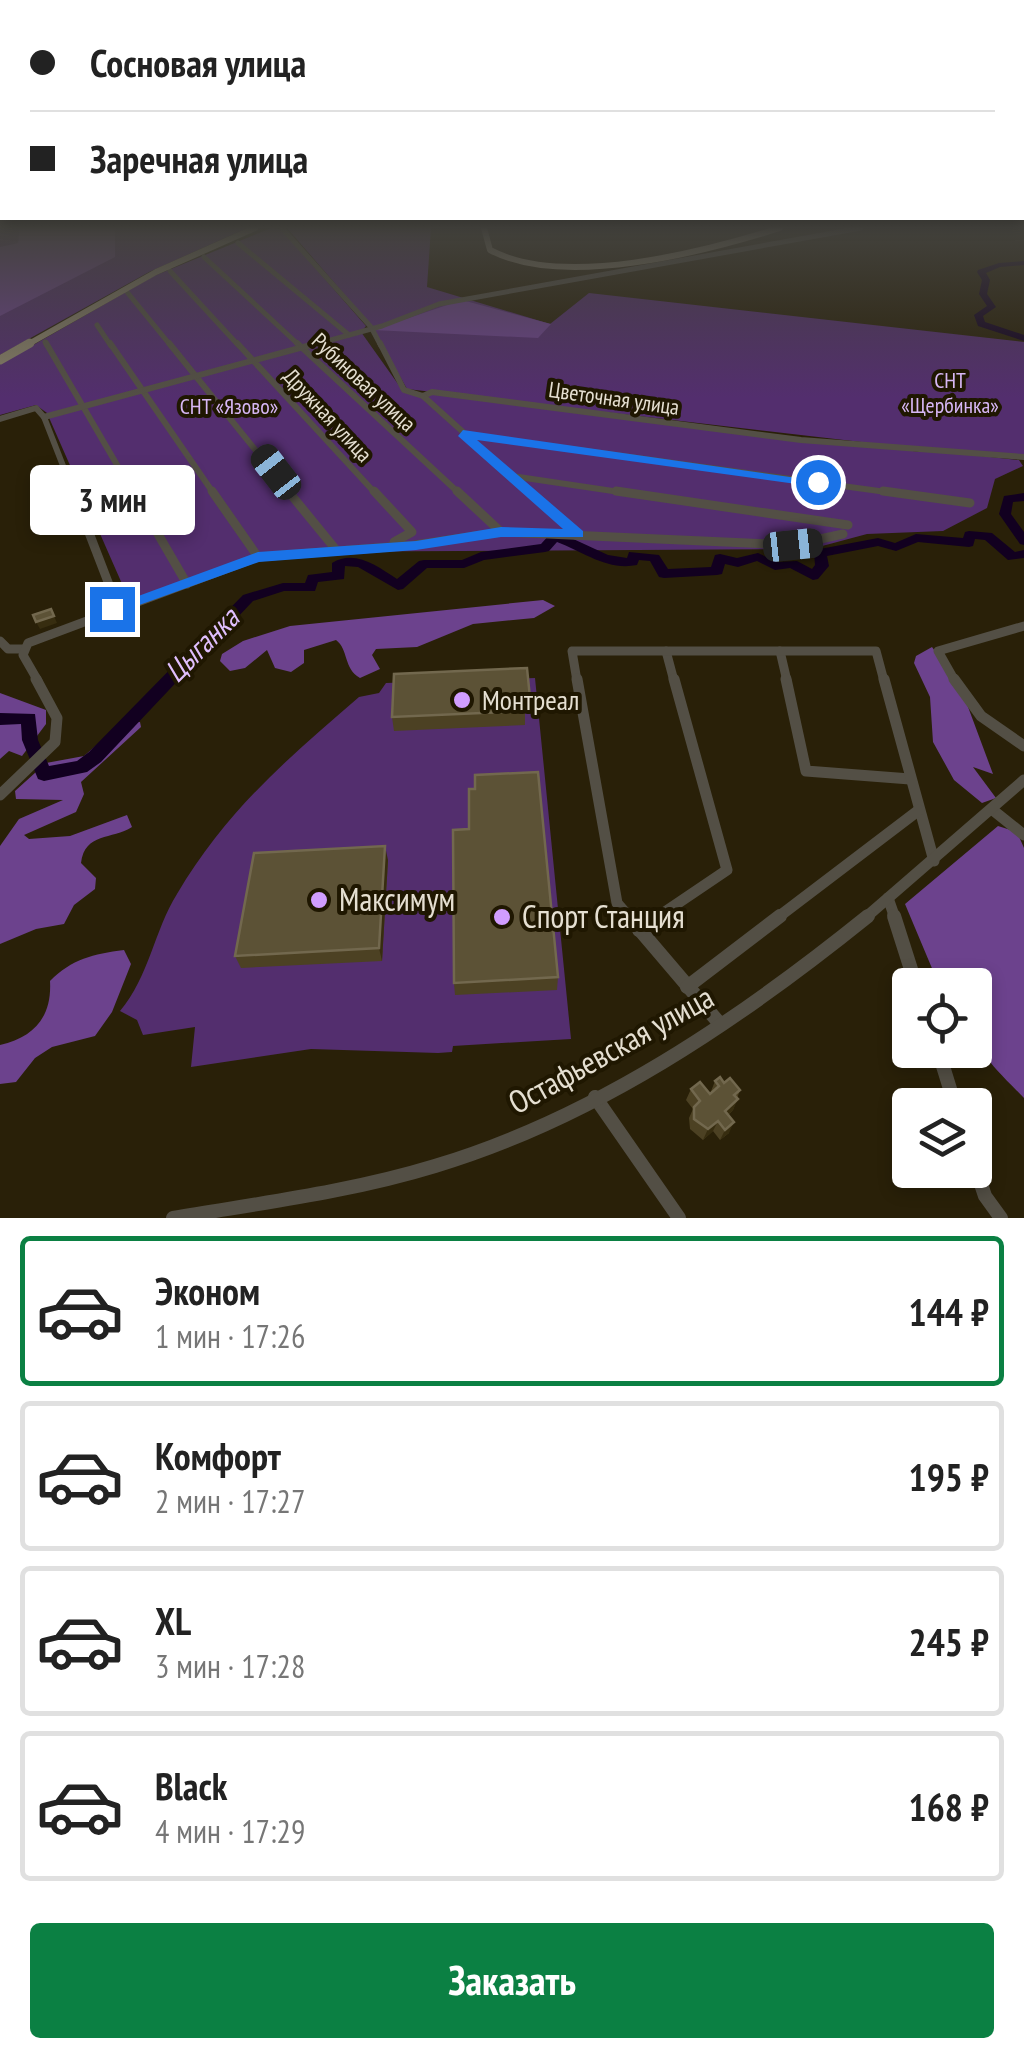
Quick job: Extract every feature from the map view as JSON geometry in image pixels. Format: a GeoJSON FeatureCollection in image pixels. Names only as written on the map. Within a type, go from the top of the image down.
{"type":"FeatureCollection","features":[{"type":"Feature","properties":{"kind":"main road"},"geometry":{"type":"LineString","coordinates":[[0,360],[133,285]]}},
{"type":"Feature","properties":{"kind":"street","name":"Дружная улица"},"geometry":{"type":"LineString","coordinates":[[183,285],[412,532],[403,540],[342,551]]}},
{"type":"Feature","properties":{"kind":"street","name":"Рубиновая улица"},"geometry":{"type":"LineString","coordinates":[[233,285],[501,532]]}},
{"type":"Feature","properties":{"kind":"street"},"geometry":{"type":"LineString","coordinates":[[291,285],[349,335]]}},
{"type":"Feature","properties":{"kind":"street"},"geometry":{"type":"LineString","coordinates":[[331,285],[370,330],[404,390],[423,396],[578,534]]}},
{"type":"Feature","properties":{"kind":"street"},"geometry":{"type":"LineString","coordinates":[[44,417],[370,330],[439,304],[545,285]]}},
{"type":"Feature","properties":{"kind":"street"},"geometry":{"type":"LineString","coordinates":[[128,292],[342,551]]}},
{"type":"Feature","properties":{"kind":"street"},"geometry":{"type":"LineString","coordinates":[[97,325],[258,557]]}},
{"type":"Feature","properties":{"kind":"street"},"geometry":{"type":"LineString","coordinates":[[45,342],[187,584]]}},
{"type":"Feature","properties":{"kind":"street","name":"Цветочная улица"},"geometry":{"type":"LineString","coordinates":[[423,396],[432,392],[880,450],[1024,456]]}},
{"type":"Feature","properties":{"kind":"street"},"geometry":{"type":"LineString","coordinates":[[0,420],[36,408],[44,417],[113,595],[112,609]]}},
{"type":"Feature","properties":{"kind":"street"},"geometry":{"type":"LineString","coordinates":[[463,434],[970,503]]}},
{"type":"Feature","properties":{"kind":"street"},"geometry":{"type":"LineString","coordinates":[[0,641],[8,649],[26,646],[112,609],[258,557],[501,532],[793,545],[846,529],[512,476]]}},
{"type":"Feature","properties":{"kind":"street"},"geometry":{"type":"LineString","coordinates":[[1024,626],[938,651],[937,656],[981,716],[1024,746]]}},
{"type":"Feature","properties":{"kind":"street"},"geometry":{"type":"LineString","coordinates":[[0,795],[56,742],[60,731],[58,715],[26,663],[26,646]]}},
{"type":"Feature","properties":{"kind":"street"},"geometry":{"type":"LineString","coordinates":[[720,1024],[639,930],[614,892],[572,651],[876,651],[934,861]]}},
{"type":"Feature","properties":{"kind":"street"},"geometry":{"type":"LineString","coordinates":[[639,930],[727,870],[666,651]]}},
{"type":"Feature","properties":{"kind":"street"},"geometry":{"type":"LineString","coordinates":[[780,651],[806,771],[910,779]]}},
{"type":"Feature","properties":{"kind":"street","name":"Остафьевская улица"},"geometry":{"type":"LineString","coordinates":[[174,1218],[410,1173],[490,1147],[596,1097],[720,1024],[888,898],[1018,792],[1024,780]]}},
{"type":"Feature","properties":{"kind":"street"},"geometry":{"type":"LineString","coordinates":[[687,987],[919,810]]}},
{"type":"Feature","properties":{"kind":"street"},"geometry":{"type":"LineString","coordinates":[[994,811],[1024,835]]}},
{"type":"Feature","properties":{"kind":"street"},"geometry":{"type":"LineString","coordinates":[[888,898],[911,968]]}},
{"type":"Feature","properties":{"kind":"street"},"geometry":{"type":"LineString","coordinates":[[596,1097],[679,1218]]}},
{"type":"Feature","properties":{"kind":"street"},"geometry":{"type":"LineString","coordinates":[[982,1188],[1001,1218]]}},
{"type":"Feature","properties":{"kind":"green space"},"geometry":{"type":"Polygon","coordinates":[[[0,285],[126,285],[0,355],[0,285]]]}},
{"type":"Feature","properties":{"kind":"green space","name":"СНТ «Язово»"},"geometry":{"type":"Polygon","coordinates":[[[139,285],[330,285],[366,326],[361,332],[403,391],[930,450],[407,389],[371,325],[336,285],[427,285],[550,324],[589,293],[1024,342],[1024,457],[972,455],[1019,460],[1023,466],[995,479],[987,508],[943,531],[867,534],[811,549],[260,552],[130,602],[47,413],[36,405],[0,415],[0,364],[139,285]]]}},
{"type":"Feature","properties":{"kind":"green space"},"geometry":{"type":"Polygon","coordinates":[[[535,678],[571,1039],[453,1046],[452,1052],[438,1053],[311,1049],[191,1067],[195,1027],[143,1035],[137,1020],[120,1011],[138,984],[177,894],[216,837],[283,765],[359,697],[379,693],[386,683],[535,678]]]}},
{"type":"Feature","properties":{"kind":"shaded area"},"geometry":{"type":"Polygon","coordinates":[[[0,285],[61,285],[0,316],[0,285]]]}},
{"type":"Feature","properties":{"kind":"shaded area"},"geometry":{"type":"Polygon","coordinates":[[[462,300],[551,324],[538,338],[373,330],[462,300]]]}},
{"type":"Feature","properties":{"kind":"shaded area"},"geometry":{"type":"Polygon","coordinates":[[[543,600],[555,606],[534,618],[473,624],[417,647],[376,649],[372,655],[380,669],[360,678],[336,640],[304,650],[304,663],[291,672],[275,668],[267,650],[245,668],[230,671],[220,661],[222,654],[243,641],[290,626],[543,600]]]}},
{"type":"Feature","properties":{"kind":"shaded area"},"geometry":{"type":"Polygon","coordinates":[[[932,647],[961,688],[993,774],[973,767],[996,798],[982,803],[954,780],[933,742],[930,697],[914,663],[916,656],[932,647]]]}},
{"type":"Feature","properties":{"kind":"shaded area"},"geometry":{"type":"Polygon","coordinates":[[[0,693],[46,710],[46,724],[22,756],[9,751],[0,759],[0,693]]]}},
{"type":"Feature","properties":{"kind":"shaded area"},"geometry":{"type":"Polygon","coordinates":[[[140,722],[141,727],[81,782],[84,794],[76,812],[24,835],[29,839],[70,836],[127,815],[132,827],[94,841],[84,853],[81,863],[96,878],[95,889],[74,905],[64,924],[36,929],[0,944],[0,846],[19,819],[63,800],[16,799],[15,791],[46,763],[84,756],[122,723],[140,722]]]}},
{"type":"Feature","properties":{"kind":"shaded area"},"geometry":{"type":"Polygon","coordinates":[[[998,826],[1017,832],[1024,848],[1024,1098],[992,1064],[992,968],[932,968],[905,904],[998,826]]]}},
{"type":"Feature","properties":{"kind":"shaded area"},"geometry":{"type":"Polygon","coordinates":[[[124,950],[131,964],[112,1012],[95,1036],[52,1047],[35,1058],[16,1082],[0,1084],[0,1045],[23,1037],[39,1023],[48,1005],[50,981],[66,967],[84,959],[124,950]]]}},
{"type":"Feature","properties":{"kind":"building"},"geometry":{"type":"Polygon","coordinates":[[[51,609],[54,616],[36,622],[33,615],[51,609]]]}},
{"type":"Feature","properties":{"kind":"building","name":"Монтреал"},"geometry":{"type":"Polygon","coordinates":[[[527,668],[530,698],[524,698],[525,711],[392,717],[394,674],[527,668]]]}},
{"type":"Feature","properties":{"kind":"building","name":"Спорт Станция"},"geometry":{"type":"Polygon","coordinates":[[[538,772],[558,977],[454,983],[453,830],[469,829],[469,789],[475,789],[475,775],[538,772]]]}},
{"type":"Feature","properties":{"kind":"building","name":"Максимум"},"geometry":{"type":"Polygon","coordinates":[[[385,846],[379,948],[235,956],[254,853],[385,846]]]}},
{"type":"Feature","properties":{"kind":"building"},"geometry":{"type":"Polygon","coordinates":[[[720,1077],[724,1083],[730,1078],[740,1090],[734,1095],[738,1099],[725,1111],[734,1122],[725,1130],[718,1121],[708,1129],[694,1119],[694,1107],[700,1101],[691,1089],[700,1082],[710,1094],[719,1086],[715,1081],[720,1077]]]}},
{"type":"Feature","properties":{"kind":"waterway","name":"Цыганка"},"geometry":{"type":"LineString","coordinates":[[985,285],[983,294],[992,307],[978,315],[981,324],[1024,338]]}},
{"type":"Feature","properties":{"kind":"waterway","name":"Цыганка"},"geometry":{"type":"LineString","coordinates":[[1024,497],[1008,499],[1005,514],[1024,541]]}},
{"type":"Feature","properties":{"kind":"waterway","name":"Цыганка"},"geometry":{"type":"LineString","coordinates":[[0,719],[29,718],[30,740],[44,774],[81,767],[248,598],[283,587],[310,588],[313,578],[339,576],[338,563],[347,561],[371,568],[398,586],[424,564],[464,564],[481,556],[545,548],[554,537],[622,563],[632,562],[634,555],[654,558],[664,574],[717,571],[720,558],[738,563],[758,557],[775,566],[792,564],[813,576],[822,566],[820,553],[878,542],[896,547],[916,538],[969,543],[969,535],[988,536],[1013,557],[1024,554]]}},
{"type":"Feature","properties":{"kind":"place","name":"Монтреал"},"geometry":{"type":"Point","coordinates":[462,700]}},
{"type":"Feature","properties":{"kind":"place","name":"Максимум"},"geometry":{"type":"Point","coordinates":[319,900]}},
{"type":"Feature","properties":{"kind":"place","name":"Спорт Станция"},"geometry":{"type":"Point","coordinates":[502,917]}},
{"type":"Feature","properties":{"kind":"route"},"geometry":{"type":"LineString","coordinates":[[112,609],[258,557],[416,546],[501,532],[578,534],[463,434],[818,482]]}},
{"type":"Feature","properties":{"kind":"park label","name":"СНТ «Щербинка»"},"geometry":{"type":"Point","coordinates":[950,392]}}]}
